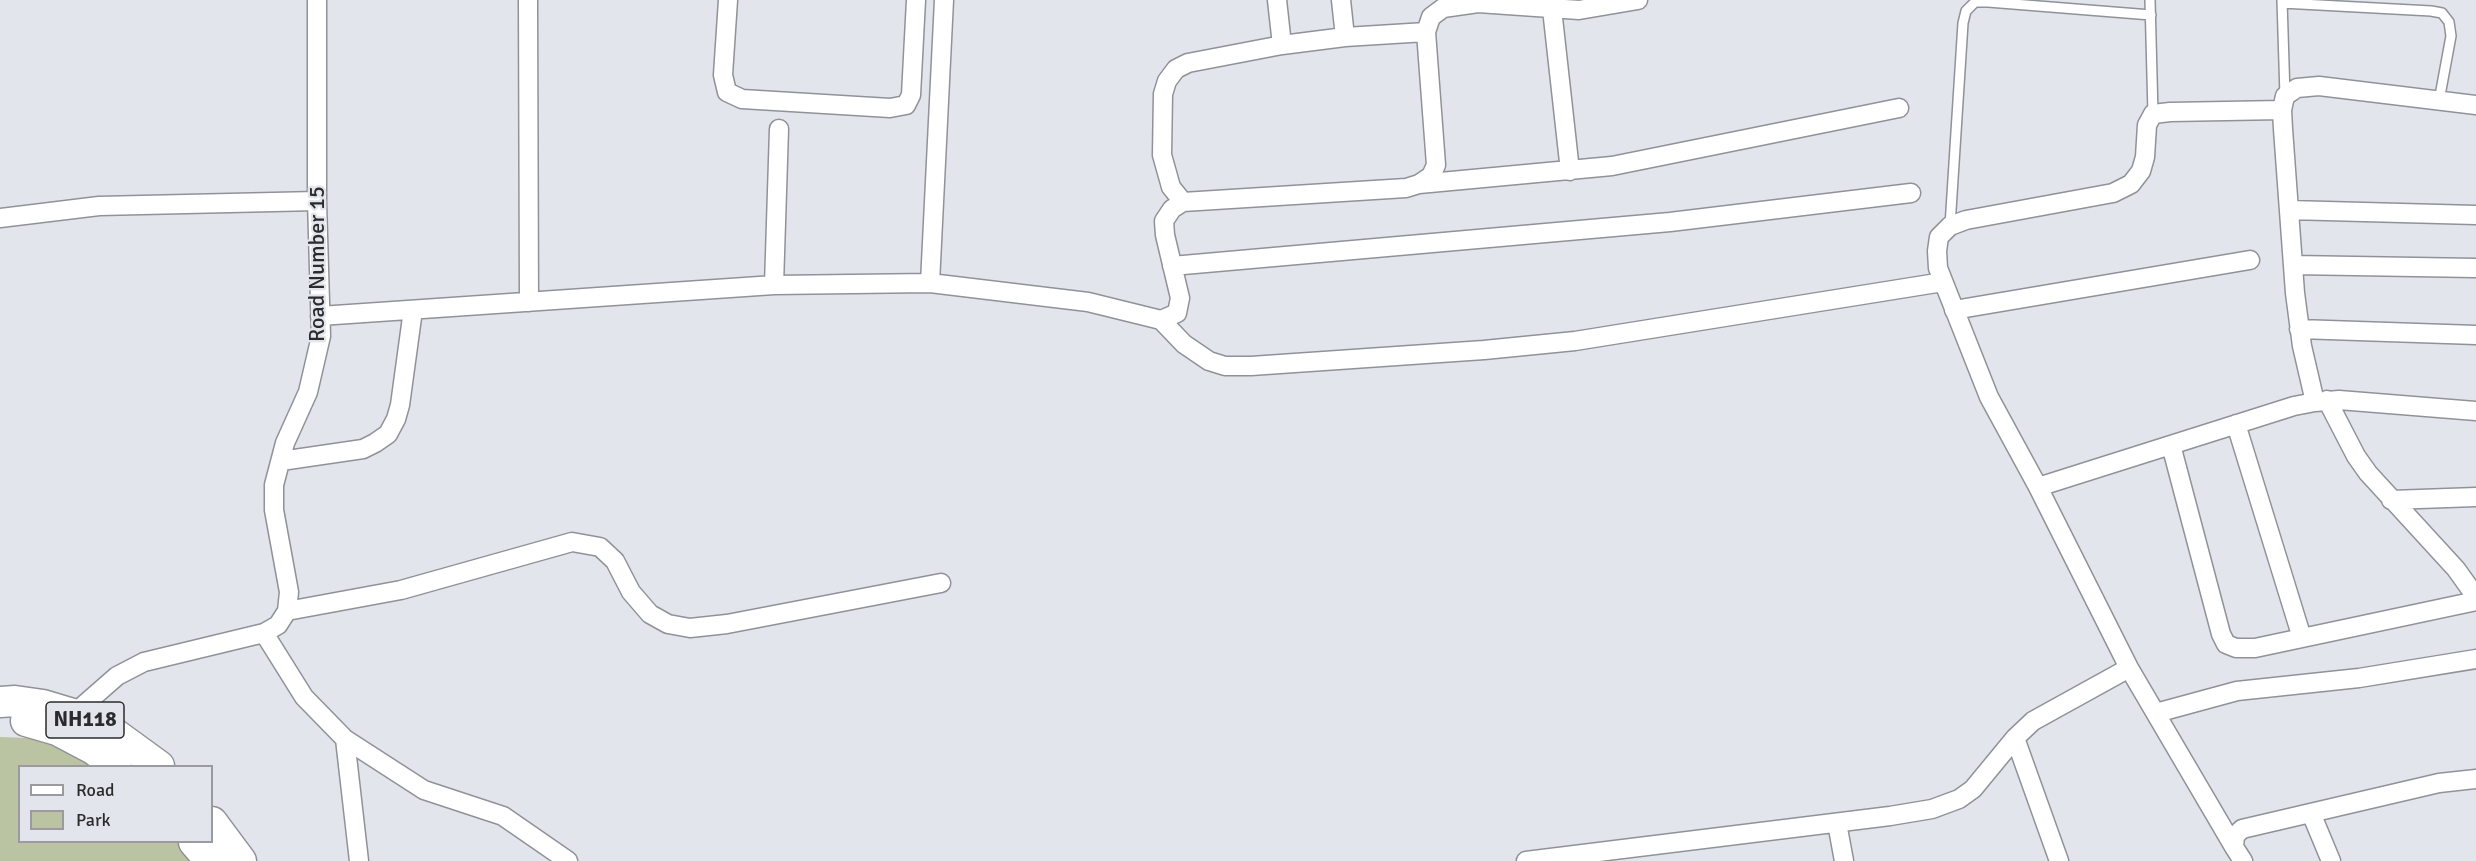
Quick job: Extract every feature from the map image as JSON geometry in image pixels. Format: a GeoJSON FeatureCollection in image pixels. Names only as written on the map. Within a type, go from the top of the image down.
{"type":"FeatureCollection","features":[{"type":"Feature","properties":{"kind":"highway","name":"NH118"},"geometry":{"type":"LineString","coordinates":[[0,702],[15,701],[43,705],[115,765]]}},
{"type":"Feature","properties":{"kind":"highway","name":"NH118"},"geometry":{"type":"LineString","coordinates":[[0,721],[18,719],[65,722],[115,734],[158,765]]}},
{"type":"Feature","properties":{"kind":"highway"},"geometry":{"type":"LineString","coordinates":[[213,823],[241,861]]}},
{"type":"Feature","properties":{"kind":"highway"},"geometry":{"type":"LineString","coordinates":[[195,843],[210,861]]}},
{"type":"Feature","properties":{"kind":"street","name":"Road Number 15"},"geometry":{"type":"LineString","coordinates":[[287,611],[289,592],[274,510],[274,485],[285,443],[308,392],[321,336],[317,201],[317,0]]}},
{"type":"Feature","properties":{"kind":"street"},"geometry":{"type":"LineString","coordinates":[[528,0],[530,302]]}},
{"type":"Feature","properties":{"kind":"street"},"geometry":{"type":"LineString","coordinates":[[728,0],[723,75],[727,92],[742,99],[890,108],[906,105],[911,95],[916,0]]}},
{"type":"Feature","properties":{"kind":"street"},"geometry":{"type":"LineString","coordinates":[[930,283],[944,0]]}},
{"type":"Feature","properties":{"kind":"street"},"geometry":{"type":"LineString","coordinates":[[1277,0],[1282,45]]}},
{"type":"Feature","properties":{"kind":"street"},"geometry":{"type":"LineString","coordinates":[[1341,0],[1345,37]]}},
{"type":"Feature","properties":{"kind":"street"},"geometry":{"type":"LineString","coordinates":[[1419,184],[1431,176],[1437,165],[1426,32],[1431,17],[1441,4],[1478,3],[1552,9],[1638,0]]}},
{"type":"Feature","properties":{"kind":"street"},"geometry":{"type":"LineString","coordinates":[[1552,9],[1570,171]]}},
{"type":"Feature","properties":{"kind":"street"},"geometry":{"type":"LineString","coordinates":[[1183,202],[1171,187],[1162,155],[1163,94],[1167,81],[1176,69],[1188,63],[1282,45],[1345,37],[1426,32]]}},
{"type":"Feature","properties":{"kind":"street"},"geometry":{"type":"LineString","coordinates":[[2171,445],[2221,633],[2226,644],[2236,648],[2255,648],[2476,599],[2456,569],[2391,500],[2356,456],[2321,401],[2299,329],[2289,210],[2284,103],[2297,88],[2319,86],[2476,105]]}},
{"type":"Feature","properties":{"kind":"street"},"geometry":{"type":"LineString","coordinates":[[2239,854],[2129,668],[2038,487],[1989,397],[1943,282],[1936,251],[1939,237],[1950,226],[1966,220],[2113,193],[2131,184],[2141,171],[2145,158],[2147,125],[2153,114],[2284,103]]}},
{"type":"Feature","properties":{"kind":"street"},"geometry":{"type":"LineString","coordinates":[[1161,320],[1178,313],[1180,297],[1165,235],[1164,221],[1172,209],[1183,202],[1406,188],[1419,184],[1612,166],[1899,108]]}},
{"type":"Feature","properties":{"kind":"street"},"geometry":{"type":"LineString","coordinates":[[774,285],[779,129]]}},
{"type":"Feature","properties":{"kind":"street"},"geometry":{"type":"LineString","coordinates":[[1172,266],[1670,222],[1911,193]]}},
{"type":"Feature","properties":{"kind":"street"},"geometry":{"type":"LineString","coordinates":[[0,218],[99,206],[317,201]]}},
{"type":"Feature","properties":{"kind":"street"},"geometry":{"type":"LineString","coordinates":[[2289,210],[2476,215]]}},
{"type":"Feature","properties":{"kind":"street"},"geometry":{"type":"LineString","coordinates":[[1954,310],[2250,260]]}},
{"type":"Feature","properties":{"kind":"street"},"geometry":{"type":"LineString","coordinates":[[2293,264],[2476,268]]}},
{"type":"Feature","properties":{"kind":"street"},"geometry":{"type":"LineString","coordinates":[[320,316],[774,285],[930,283],[1088,302],[1161,320],[1184,344],[1209,361],[1225,366],[1251,366],[1484,350],[1575,341],[1943,282]]}},
{"type":"Feature","properties":{"kind":"street"},"geometry":{"type":"LineString","coordinates":[[281,461],[363,449],[388,434],[400,405],[413,310]]}},
{"type":"Feature","properties":{"kind":"street"},"geometry":{"type":"LineString","coordinates":[[2299,329],[2476,335]]}},
{"type":"Feature","properties":{"kind":"street"},"geometry":{"type":"LineString","coordinates":[[2038,487],[2294,406],[2321,401],[2476,411]]}},
{"type":"Feature","properties":{"kind":"street"},"geometry":{"type":"LineString","coordinates":[[2235,424],[2302,638]]}},
{"type":"Feature","properties":{"kind":"street"},"geometry":{"type":"LineString","coordinates":[[2391,500],[2476,497]]}},
{"type":"Feature","properties":{"kind":"street"},"geometry":{"type":"LineString","coordinates":[[65,722],[117,676],[144,662],[264,633],[278,625],[287,611],[401,590],[572,542],[600,547],[615,561],[631,592],[650,614],[668,624],[690,628],[727,624],[941,583]]}},
{"type":"Feature","properties":{"kind":"street"},"geometry":{"type":"LineString","coordinates":[[264,633],[304,697],[345,740],[424,790],[503,816],[568,861]]}},
{"type":"Feature","properties":{"kind":"street"},"geometry":{"type":"LineString","coordinates":[[2156,713],[2237,691],[2359,678],[2476,658]]}},
{"type":"Feature","properties":{"kind":"street"},"geometry":{"type":"LineString","coordinates":[[1526,861],[1838,823],[1932,808],[1959,799],[1973,789],[2015,738],[2033,721],[2129,668]]}},
{"type":"Feature","properties":{"kind":"street"},"geometry":{"type":"LineString","coordinates":[[2015,738],[2059,861]]}},
{"type":"Feature","properties":{"kind":"street"},"geometry":{"type":"LineString","coordinates":[[345,740],[359,861]]}},
{"type":"Feature","properties":{"kind":"street"},"geometry":{"type":"LineString","coordinates":[[2239,854],[2235,836],[2242,828],[2439,783],[2476,779]]}},
{"type":"Feature","properties":{"kind":"street"},"geometry":{"type":"LineString","coordinates":[[2311,813],[2331,861]]}},
{"type":"Feature","properties":{"kind":"street"},"geometry":{"type":"LineString","coordinates":[[1838,823],[1844,861]]}},
{"type":"Feature","properties":{"kind":"lane"},"geometry":{"type":"LineString","coordinates":[[2150,0],[2153,114]]}},
{"type":"Feature","properties":{"kind":"lane"},"geometry":{"type":"LineString","coordinates":[[1950,226],[1963,23],[1966,11],[1975,2],[1988,2],[2151,15]]}},
{"type":"Feature","properties":{"kind":"lane"},"geometry":{"type":"LineString","coordinates":[[2284,103],[2282,2],[2442,13],[2449,22],[2451,36],[2439,101]]}},
{"type":"Feature","properties":{"kind":"green space"},"geometry":{"type":"Polygon","coordinates":[[[0,737],[58,739],[116,765],[18,765],[18,843],[179,843],[192,861],[0,861],[0,737]]]}}]}
